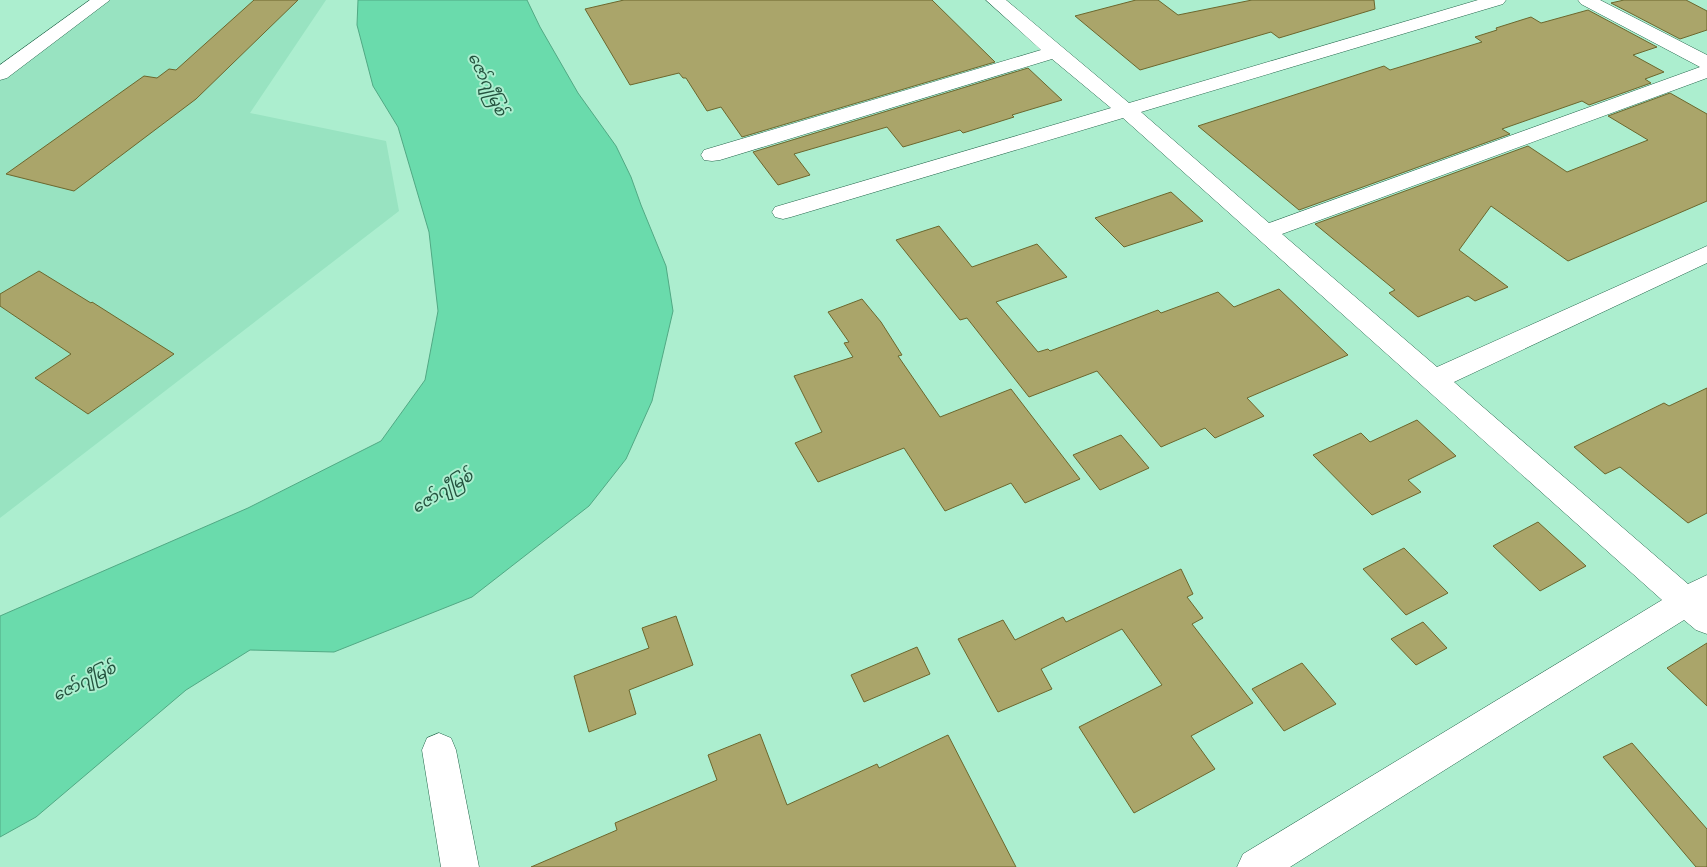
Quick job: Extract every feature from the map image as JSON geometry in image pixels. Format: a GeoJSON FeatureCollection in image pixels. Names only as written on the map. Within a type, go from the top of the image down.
{"type":"FeatureCollection","features":[{"type":"Feature","properties":{"kind":"street"},"geometry":{"type":"LineString","coordinates":[[0,74],[101,0]]}},
{"type":"Feature","properties":{"kind":"street"},"geometry":{"type":"LineString","coordinates":[[995,0],[1054,52],[1127,110],[1434,380],[1700,604],[1256,867]]}},
{"type":"Feature","properties":{"kind":"street"},"geometry":{"type":"LineString","coordinates":[[783,212],[1497,0]]}},
{"type":"Feature","properties":{"kind":"street"},"geometry":{"type":"LineString","coordinates":[[1587,0],[1707,63]]}},
{"type":"Feature","properties":{"kind":"street"},"geometry":{"type":"LineString","coordinates":[[712,155],[1054,52]]}},
{"type":"Feature","properties":{"kind":"street"},"geometry":{"type":"LineString","coordinates":[[1266,232],[1707,71]]}},
{"type":"Feature","properties":{"kind":"street"},"geometry":{"type":"LineString","coordinates":[[1434,380],[1707,254]]}},
{"type":"Feature","properties":{"kind":"street"},"geometry":{"type":"LineString","coordinates":[[439,750],[460,867]]}},
{"type":"Feature","properties":{"kind":"shaded area"},"geometry":{"type":"Polygon","coordinates":[[[110,0],[326,0],[250,113],[386,141],[399,211],[0,518],[0,67],[110,0]]]}},
{"type":"Feature","properties":{"kind":"water","name":"ဇော်ဂျီမြစ်"},"geometry":{"type":"Polygon","coordinates":[[[358,0],[527,0],[540,27],[578,93],[616,146],[631,177],[666,266],[673,311],[652,401],[626,459],[589,506],[472,597],[334,652],[250,650],[186,690],[36,817],[0,837],[0,616],[248,508],[381,441],[425,380],[438,311],[429,232],[398,127],[373,86],[357,25],[358,0]]]}},
{"type":"Feature","properties":{"kind":"building"},"geometry":{"type":"Polygon","coordinates":[[[254,0],[298,0],[196,99],[74,191],[6,174],[144,76],[157,78],[169,69],[176,70],[254,0]]]}},
{"type":"Feature","properties":{"kind":"building"},"geometry":{"type":"Polygon","coordinates":[[[624,0],[932,0],[995,62],[742,137],[721,107],[707,111],[686,78],[683,78],[679,73],[630,85],[585,9],[624,0]]]}},
{"type":"Feature","properties":{"kind":"building"},"geometry":{"type":"Polygon","coordinates":[[[1136,0],[1158,0],[1178,15],[1252,0],[1374,0],[1375,9],[1279,38],[1271,32],[1140,70],[1075,16],[1136,0]]]}},
{"type":"Feature","properties":{"kind":"building"},"geometry":{"type":"Polygon","coordinates":[[[1624,0],[1686,0],[1707,11],[1707,30],[1680,39],[1611,3],[1624,0]]]}},
{"type":"Feature","properties":{"kind":"building"},"geometry":{"type":"Polygon","coordinates":[[[1588,10],[1657,47],[1633,55],[1664,72],[1645,79],[1651,83],[1589,105],[1582,101],[1502,129],[1510,134],[1299,210],[1198,126],[1384,66],[1390,70],[1482,42],[1475,37],[1531,17],[1541,23],[1588,10]]]}},
{"type":"Feature","properties":{"kind":"building"},"geometry":{"type":"Polygon","coordinates":[[[1028,68],[1062,100],[1012,115],[1014,117],[963,133],[960,130],[903,147],[887,127],[794,154],[810,175],[778,185],[753,152],[1028,68]]]}},
{"type":"Feature","properties":{"kind":"building"},"geometry":{"type":"Polygon","coordinates":[[[1670,93],[1707,114],[1707,201],[1568,261],[1491,206],[1459,250],[1508,287],[1475,301],[1468,296],[1418,317],[1389,293],[1395,290],[1315,224],[1528,146],[1567,172],[1648,140],[1608,116],[1670,93]]]}},
{"type":"Feature","properties":{"kind":"building"},"geometry":{"type":"Polygon","coordinates":[[[1171,192],[1203,221],[1124,247],[1095,218],[1171,192]]]}},
{"type":"Feature","properties":{"kind":"building"},"geometry":{"type":"Polygon","coordinates":[[[939,226],[972,267],[1037,244],[1067,277],[996,302],[1038,352],[1048,349],[1050,351],[1158,310],[1161,313],[1218,292],[1234,307],[1279,289],[1348,355],[1247,398],[1264,416],[1215,438],[1205,428],[1161,447],[1097,371],[1029,397],[967,318],[960,320],[896,240],[939,226]]]}},
{"type":"Feature","properties":{"kind":"building"},"geometry":{"type":"Polygon","coordinates":[[[39,271],[174,354],[88,414],[35,378],[71,354],[0,306],[0,294],[39,271]]]}},
{"type":"Feature","properties":{"kind":"building"},"geometry":{"type":"Polygon","coordinates":[[[862,299],[881,322],[902,355],[898,356],[940,417],[1011,389],[1080,479],[1025,503],[1011,483],[945,511],[904,448],[818,482],[795,443],[822,432],[794,376],[853,357],[844,343],[849,342],[828,312],[862,299]]]}},
{"type":"Feature","properties":{"kind":"building"},"geometry":{"type":"Polygon","coordinates":[[[1707,388],[1707,513],[1688,523],[1620,467],[1605,474],[1574,447],[1664,403],[1669,406],[1707,388]]]}},
{"type":"Feature","properties":{"kind":"building"},"geometry":{"type":"Polygon","coordinates":[[[1417,420],[1456,456],[1408,480],[1421,492],[1372,515],[1313,455],[1361,433],[1370,442],[1417,420]]]}},
{"type":"Feature","properties":{"kind":"building"},"geometry":{"type":"Polygon","coordinates":[[[1121,435],[1149,468],[1100,490],[1073,455],[1121,435]]]}},
{"type":"Feature","properties":{"kind":"building"},"geometry":{"type":"Polygon","coordinates":[[[1538,522],[1586,566],[1540,591],[1493,546],[1538,522]]]}},
{"type":"Feature","properties":{"kind":"building"},"geometry":{"type":"Polygon","coordinates":[[[1404,548],[1448,593],[1406,615],[1363,569],[1404,548]]]}},
{"type":"Feature","properties":{"kind":"building"},"geometry":{"type":"Polygon","coordinates":[[[1181,569],[1193,594],[1187,597],[1203,618],[1192,624],[1253,703],[1191,736],[1215,769],[1134,813],[1079,727],[1162,685],[1122,629],[1041,669],[1052,689],[998,712],[958,639],[1003,620],[1015,640],[1063,617],[1066,622],[1181,569]]]}},
{"type":"Feature","properties":{"kind":"building"},"geometry":{"type":"Polygon","coordinates":[[[676,616],[693,665],[629,690],[636,714],[589,732],[574,676],[649,648],[642,628],[676,616]]]}},
{"type":"Feature","properties":{"kind":"building"},"geometry":{"type":"Polygon","coordinates":[[[1423,622],[1447,648],[1416,665],[1391,639],[1423,622]]]}},
{"type":"Feature","properties":{"kind":"building"},"geometry":{"type":"Polygon","coordinates":[[[1707,643],[1707,706],[1667,668],[1707,643]]]}},
{"type":"Feature","properties":{"kind":"building"},"geometry":{"type":"Polygon","coordinates":[[[917,647],[930,674],[864,702],[851,675],[917,647]]]}},
{"type":"Feature","properties":{"kind":"building"},"geometry":{"type":"Polygon","coordinates":[[[1302,663],[1336,704],[1284,731],[1252,689],[1302,663]]]}},
{"type":"Feature","properties":{"kind":"building"},"geometry":{"type":"Polygon","coordinates":[[[760,734],[787,805],[877,764],[879,768],[948,735],[1016,867],[531,867],[617,830],[615,823],[717,780],[708,755],[760,734]]]}},
{"type":"Feature","properties":{"kind":"building"},"geometry":{"type":"Polygon","coordinates":[[[1632,743],[1707,829],[1707,867],[1696,867],[1603,757],[1632,743]]]}}]}
